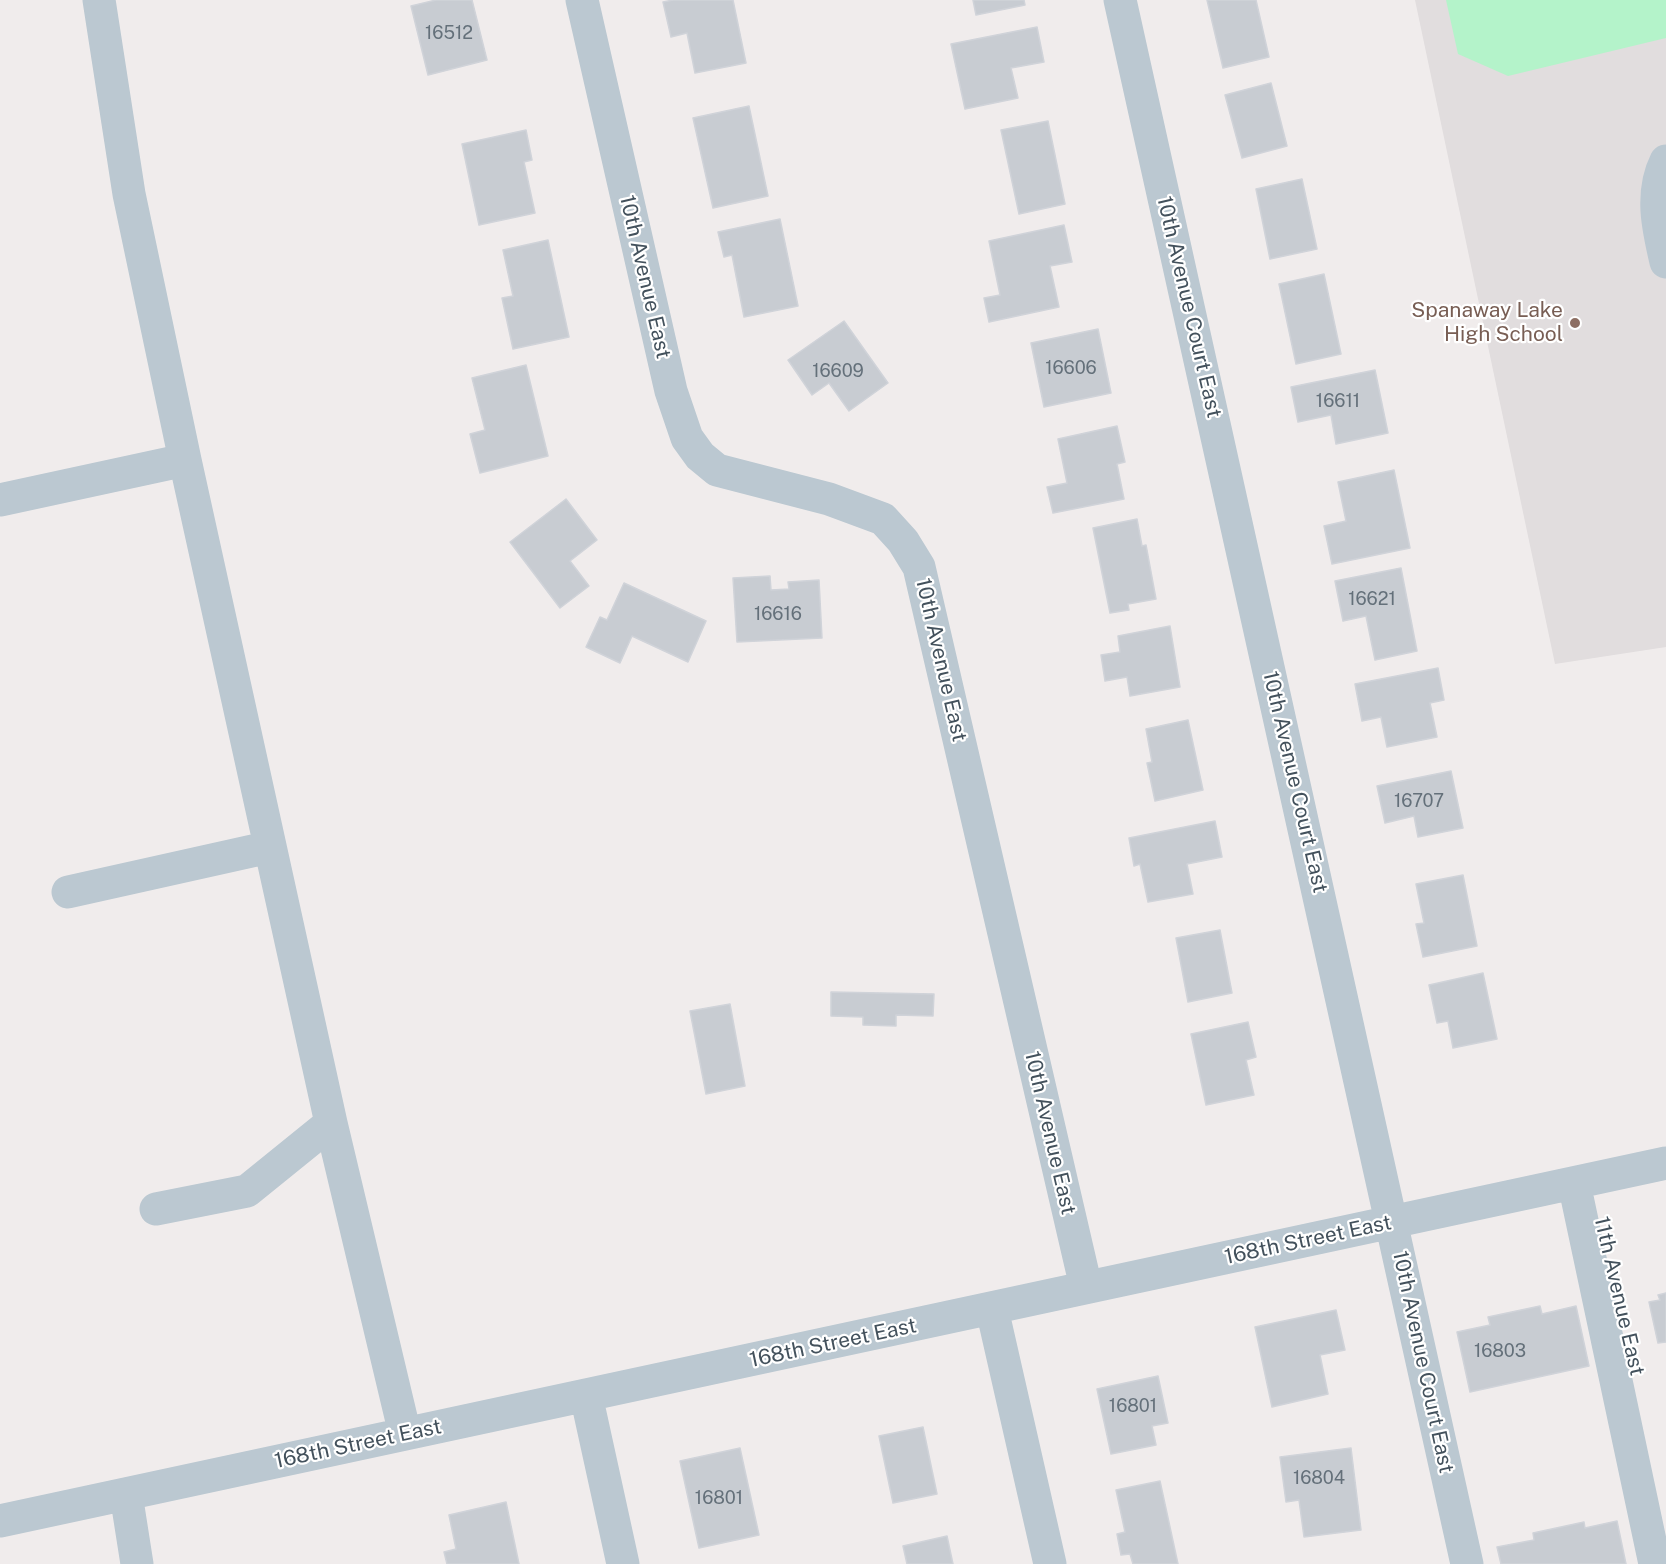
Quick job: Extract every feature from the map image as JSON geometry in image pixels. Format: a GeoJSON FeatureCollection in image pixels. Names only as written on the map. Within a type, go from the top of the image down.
{"type":"FeatureCollection","features":[{"type":"Feature","properties":{"kind":"street"},"geometry":{"type":"LineString","coordinates":[[99,0],[129,195],[185,460],[331,1123],[405,1434]]}},
{"type":"Feature","properties":{"kind":"street","name":"10th Avenue East"},"geometry":{"type":"LineString","coordinates":[[582,0],[671,391],[687,438],[700,456],[717,470],[829,499],[883,519],[903,541],[919,567],[1086,1287]]}},
{"type":"Feature","properties":{"kind":"street","name":"10th Avenue Court East"},"geometry":{"type":"LineString","coordinates":[[1120,0],[1467,1564]]}},
{"type":"Feature","properties":{"kind":"street"},"geometry":{"type":"LineString","coordinates":[[1666,161],[1658,176],[1657,224],[1666,262]]}},
{"type":"Feature","properties":{"kind":"street"},"geometry":{"type":"LineString","coordinates":[[0,500],[185,460]]}},
{"type":"Feature","properties":{"kind":"street"},"geometry":{"type":"LineString","coordinates":[[68,891],[270,847]]}},
{"type":"Feature","properties":{"kind":"street"},"geometry":{"type":"LineString","coordinates":[[156,1209],[247,1191],[331,1123]]}},
{"type":"Feature","properties":{"kind":"street","name":"168th Street East"},"geometry":{"type":"LineString","coordinates":[[0,1521],[1393,1223],[1666,1162]]}},
{"type":"Feature","properties":{"kind":"street"},"geometry":{"type":"LineString","coordinates":[[1583,1181],[1655,1564]]}},
{"type":"Feature","properties":{"kind":"street","name":"11th Avenue East"},"geometry":{"type":"LineString","coordinates":[[1583,1181],[1645,1412]]}},
{"type":"Feature","properties":{"kind":"street"},"geometry":{"type":"LineString","coordinates":[[992,1309],[1050,1564]]}},
{"type":"Feature","properties":{"kind":"street"},"geometry":{"type":"LineString","coordinates":[[586,1395],[623,1564]]}},
{"type":"Feature","properties":{"kind":"street"},"geometry":{"type":"LineString","coordinates":[[126,1494],[137,1564]]}},
{"type":"Feature","properties":{"kind":"shaded area","name":"Spanaway Lake High School"},"geometry":{"type":"Polygon","coordinates":[[[1415,0],[1666,0],[1666,647],[1555,664],[1415,0]]]}},
{"type":"Feature","properties":{"kind":"green space"},"geometry":{"type":"Polygon","coordinates":[[[1446,0],[1666,0],[1666,38],[1508,76],[1458,54],[1446,0]]]}},
{"type":"Feature","properties":{"kind":"building"},"geometry":{"type":"Polygon","coordinates":[[[436,0],[472,0],[487,60],[428,75],[411,6],[436,0]]]}},
{"type":"Feature","properties":{"kind":"building"},"geometry":{"type":"Polygon","coordinates":[[[733,0],[746,63],[695,73],[687,33],[671,37],[663,2],[733,0]]]}},
{"type":"Feature","properties":{"kind":"building"},"geometry":{"type":"Polygon","coordinates":[[[973,0],[1024,0],[1025,5],[976,15],[973,0]]]}},
{"type":"Feature","properties":{"kind":"building"},"geometry":{"type":"Polygon","coordinates":[[[1207,0],[1256,0],[1269,57],[1223,68],[1207,0]]]}},
{"type":"Feature","properties":{"kind":"building"},"geometry":{"type":"Polygon","coordinates":[[[1037,27],[1044,62],[1011,68],[1018,98],[965,109],[951,44],[1037,27]]]}},
{"type":"Feature","properties":{"kind":"building"},"geometry":{"type":"Polygon","coordinates":[[[1271,83],[1287,146],[1242,158],[1225,95],[1271,83]]]}},
{"type":"Feature","properties":{"kind":"building"},"geometry":{"type":"Polygon","coordinates":[[[749,106],[768,196],[713,208],[693,118],[749,106]]]}},
{"type":"Feature","properties":{"kind":"building"},"geometry":{"type":"Polygon","coordinates":[[[1048,121],[1065,204],[1019,214],[1001,130],[1048,121]]]}},
{"type":"Feature","properties":{"kind":"building"},"geometry":{"type":"Polygon","coordinates":[[[526,130],[532,160],[524,162],[535,213],[479,225],[462,144],[526,130]]]}},
{"type":"Feature","properties":{"kind":"building"},"geometry":{"type":"Polygon","coordinates":[[[1302,179],[1317,249],[1270,259],[1256,189],[1302,179]]]}},
{"type":"Feature","properties":{"kind":"building"},"geometry":{"type":"Polygon","coordinates":[[[780,219],[798,306],[744,317],[732,255],[724,257],[718,232],[780,219]]]}},
{"type":"Feature","properties":{"kind":"building"},"geometry":{"type":"Polygon","coordinates":[[[1064,225],[1072,262],[1050,266],[1059,307],[989,322],[984,298],[1000,295],[989,241],[1064,225]]]}},
{"type":"Feature","properties":{"kind":"building"},"geometry":{"type":"Polygon","coordinates":[[[548,240],[569,337],[513,349],[502,298],[513,296],[503,250],[548,240]]]}},
{"type":"Feature","properties":{"kind":"building"},"geometry":{"type":"Polygon","coordinates":[[[1324,274],[1341,354],[1296,364],[1279,284],[1324,274]]]}},
{"type":"Feature","properties":{"kind":"building"},"geometry":{"type":"Polygon","coordinates":[[[844,321],[888,383],[849,411],[829,383],[812,395],[788,360],[844,321]]]}},
{"type":"Feature","properties":{"kind":"building"},"geometry":{"type":"Polygon","coordinates":[[[1098,329],[1111,393],[1044,407],[1031,343],[1098,329]]]}},
{"type":"Feature","properties":{"kind":"building"},"geometry":{"type":"Polygon","coordinates":[[[526,365],[548,456],[480,473],[470,434],[485,430],[472,378],[526,365]]]}},
{"type":"Feature","properties":{"kind":"building"},"geometry":{"type":"Polygon","coordinates":[[[1375,370],[1388,433],[1336,444],[1331,415],[1298,422],[1291,387],[1375,370]]]}},
{"type":"Feature","properties":{"kind":"building"},"geometry":{"type":"Polygon","coordinates":[[[1117,426],[1125,462],[1117,464],[1124,499],[1053,513],[1047,487],[1067,483],[1058,439],[1117,426]]]}},
{"type":"Feature","properties":{"kind":"building"},"geometry":{"type":"Polygon","coordinates":[[[1394,470],[1410,548],[1332,564],[1324,526],[1346,521],[1338,482],[1394,470]]]}},
{"type":"Feature","properties":{"kind":"building"},"geometry":{"type":"Polygon","coordinates":[[[566,499],[597,540],[570,561],[589,586],[560,608],[510,542],[566,499]]]}},
{"type":"Feature","properties":{"kind":"building"},"geometry":{"type":"Polygon","coordinates":[[[1137,519],[1142,546],[1146,545],[1156,599],[1128,604],[1129,610],[1110,613],[1093,528],[1137,519]]]}},
{"type":"Feature","properties":{"kind":"building"},"geometry":{"type":"Polygon","coordinates":[[[1401,568],[1417,651],[1375,660],[1366,616],[1343,621],[1335,581],[1401,568]]]}},
{"type":"Feature","properties":{"kind":"building"},"geometry":{"type":"Polygon","coordinates":[[[770,576],[771,590],[789,589],[788,582],[819,580],[822,638],[737,642],[733,578],[770,576]]]}},
{"type":"Feature","properties":{"kind":"building"},"geometry":{"type":"Polygon","coordinates":[[[624,583],[706,621],[688,662],[632,636],[620,663],[586,647],[600,617],[607,620],[624,583]]]}},
{"type":"Feature","properties":{"kind":"building"},"geometry":{"type":"Polygon","coordinates":[[[1170,626],[1180,687],[1130,696],[1127,677],[1105,681],[1101,655],[1120,652],[1118,636],[1170,626]]]}},
{"type":"Feature","properties":{"kind":"building"},"geometry":{"type":"Polygon","coordinates":[[[1438,668],[1444,700],[1430,703],[1437,737],[1387,747],[1381,717],[1362,721],[1355,684],[1438,668]]]}},
{"type":"Feature","properties":{"kind":"building"},"geometry":{"type":"Polygon","coordinates":[[[1188,720],[1203,790],[1155,801],[1147,763],[1152,762],[1146,729],[1188,720]]]}},
{"type":"Feature","properties":{"kind":"building"},"geometry":{"type":"Polygon","coordinates":[[[1451,771],[1463,828],[1418,837],[1414,816],[1385,823],[1377,786],[1451,771]]]}},
{"type":"Feature","properties":{"kind":"building"},"geometry":{"type":"Polygon","coordinates":[[[1215,821],[1222,857],[1187,864],[1193,894],[1148,902],[1140,864],[1134,866],[1129,838],[1215,821]]]}},
{"type":"Feature","properties":{"kind":"building"},"geometry":{"type":"Polygon","coordinates":[[[1463,875],[1477,946],[1423,957],[1416,924],[1424,923],[1416,884],[1463,875]]]}},
{"type":"Feature","properties":{"kind":"building"},"geometry":{"type":"Polygon","coordinates":[[[1220,930],[1232,993],[1188,1002],[1176,938],[1220,930]]]}},
{"type":"Feature","properties":{"kind":"building"},"geometry":{"type":"Polygon","coordinates":[[[1483,973],[1497,1039],[1453,1048],[1448,1021],[1437,1023],[1429,985],[1483,973]]]}},
{"type":"Feature","properties":{"kind":"building"},"geometry":{"type":"Polygon","coordinates":[[[831,992],[934,994],[933,1016],[896,1015],[896,1026],[863,1025],[863,1017],[831,1016],[831,992]]]}},
{"type":"Feature","properties":{"kind":"building"},"geometry":{"type":"Polygon","coordinates":[[[730,1004],[745,1086],[706,1094],[690,1011],[730,1004]]]}},
{"type":"Feature","properties":{"kind":"building"},"geometry":{"type":"Polygon","coordinates":[[[1248,1022],[1256,1057],[1246,1060],[1254,1095],[1206,1105],[1191,1034],[1248,1022]]]}},
{"type":"Feature","properties":{"kind":"building"},"geometry":{"type":"Polygon","coordinates":[[[1666,1293],[1666,1342],[1658,1343],[1649,1302],[1660,1300],[1658,1295],[1666,1293]]]}},
{"type":"Feature","properties":{"kind":"building"},"geometry":{"type":"Polygon","coordinates":[[[1540,1306],[1542,1314],[1576,1306],[1589,1366],[1470,1392],[1457,1332],[1490,1325],[1488,1317],[1540,1306]]]}},
{"type":"Feature","properties":{"kind":"building"},"geometry":{"type":"Polygon","coordinates":[[[1336,1310],[1345,1350],[1320,1355],[1328,1394],[1272,1407],[1255,1327],[1336,1310]]]}},
{"type":"Feature","properties":{"kind":"building"},"geometry":{"type":"Polygon","coordinates":[[[1158,1376],[1168,1423],[1152,1426],[1156,1445],[1111,1454],[1097,1389],[1158,1376]]]}},
{"type":"Feature","properties":{"kind":"building"},"geometry":{"type":"Polygon","coordinates":[[[923,1427],[937,1494],[893,1503],[879,1436],[923,1427]]]}},
{"type":"Feature","properties":{"kind":"building"},"geometry":{"type":"Polygon","coordinates":[[[740,1448],[759,1535],[699,1548],[680,1461],[740,1448]]]}},
{"type":"Feature","properties":{"kind":"building"},"geometry":{"type":"Polygon","coordinates":[[[1351,1448],[1361,1530],[1304,1537],[1299,1500],[1286,1502],[1280,1457],[1351,1448]]]}},
{"type":"Feature","properties":{"kind":"building"},"geometry":{"type":"Polygon","coordinates":[[[1160,1481],[1178,1564],[1133,1564],[1130,1554],[1121,1555],[1117,1534],[1125,1532],[1116,1490],[1160,1481]]]}},
{"type":"Feature","properties":{"kind":"building"},"geometry":{"type":"Polygon","coordinates":[[[506,1502],[519,1564],[447,1564],[444,1552],[456,1549],[449,1515],[506,1502]]]}},
{"type":"Feature","properties":{"kind":"building"},"geometry":{"type":"Polygon","coordinates":[[[1617,1521],[1626,1564],[1501,1564],[1497,1547],[1534,1540],[1533,1533],[1584,1522],[1585,1528],[1617,1521]]]}},
{"type":"Feature","properties":{"kind":"building"},"geometry":{"type":"Polygon","coordinates":[[[947,1536],[953,1564],[907,1564],[903,1546],[947,1536]]]}},
{"type":"Feature","properties":{"kind":"place","name":"Spanaway Lake High School"},"geometry":{"type":"Point","coordinates":[1575,323]}}]}
